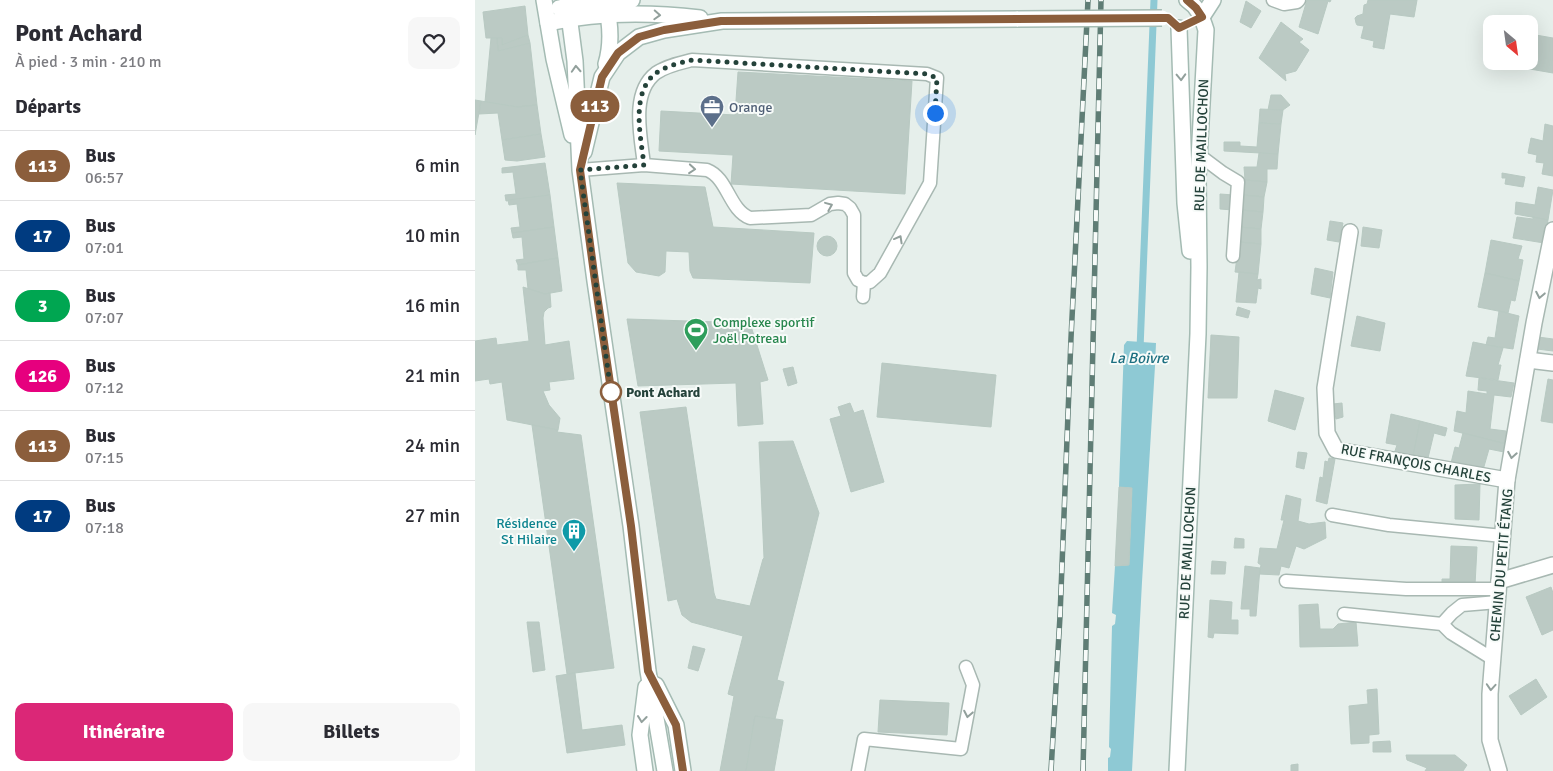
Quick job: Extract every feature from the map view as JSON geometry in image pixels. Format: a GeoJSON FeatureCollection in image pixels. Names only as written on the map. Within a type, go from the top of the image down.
{"type":"FeatureCollection","features":[{"type":"Feature","properties":{"kind":"street"},"geometry":{"type":"LineString","coordinates":[[580,170],[554,59],[546,10],[632,0]]}},
{"type":"Feature","properties":{"kind":"street"},"geometry":{"type":"LineString","coordinates":[[1187,0],[1202,17]]}},
{"type":"Feature","properties":{"kind":"street"},"geometry":{"type":"LineString","coordinates":[[612,3],[679,16],[721,21],[1168,18],[1179,28],[1202,17],[1213,0]]}},
{"type":"Feature","properties":{"kind":"street"},"geometry":{"type":"LineString","coordinates":[[580,170],[602,77],[611,50],[612,3]]}},
{"type":"Feature","properties":{"kind":"street"},"geometry":{"type":"LineString","coordinates":[[568,8],[575,61],[580,170],[631,526],[648,671],[665,771]]}},
{"type":"Feature","properties":{"kind":"street","name":"RUE DE MAILLOCHON"},"geometry":{"type":"LineString","coordinates":[[1177,771],[1198,334],[1199,155],[1206,30],[1202,17]]}},
{"type":"Feature","properties":{"kind":"street"},"geometry":{"type":"LineString","coordinates":[[602,77],[618,53],[639,37],[664,30],[721,21]]}},
{"type":"Feature","properties":{"kind":"street","name":"RUE DE MAILLOCHON"},"geometry":{"type":"LineString","coordinates":[[1179,28],[1185,203],[1198,334]]}},
{"type":"Feature","properties":{"kind":"street","name":"CHEMIN DU PETIT ÉTANG"},"geometry":{"type":"LineString","coordinates":[[1499,771],[1490,740],[1490,694],[1507,480],[1553,230]]}},
{"type":"Feature","properties":{"kind":"street","name":"RUE FRANÇOIS CHARLES"},"geometry":{"type":"LineString","coordinates":[[1350,232],[1325,388],[1327,433],[1336,450],[1507,480]]}},
{"type":"Feature","properties":{"kind":"street"},"geometry":{"type":"LineString","coordinates":[[1528,360],[1553,362]]}},
{"type":"Feature","properties":{"kind":"street"},"geometry":{"type":"LineString","coordinates":[[1499,590],[1553,564]]}},
{"type":"Feature","properties":{"kind":"street"},"geometry":{"type":"LineString","coordinates":[[645,771],[640,736],[648,671]]}},
{"type":"Feature","properties":{"kind":"street"},"geometry":{"type":"LineString","coordinates":[[648,671],[676,725],[683,771]]}},
{"type":"Feature","properties":{"kind":"lane"},"geometry":{"type":"LineString","coordinates":[[1273,0],[1284,4],[1299,0]]}},
{"type":"Feature","properties":{"kind":"lane"},"geometry":{"type":"LineString","coordinates":[[580,170],[644,165],[707,170],[713,172],[741,214],[750,218],[811,216],[830,204],[845,204],[854,215],[854,273],[858,280],[864,283],[870,282],[880,273],[930,183],[937,78],[927,74],[702,60],[692,60],[677,64],[657,72],[649,80],[642,94],[638,112],[644,165]]}},
{"type":"Feature","properties":{"kind":"lane"},"geometry":{"type":"LineString","coordinates":[[1199,155],[1238,182],[1233,256]]}},
{"type":"Feature","properties":{"kind":"lane"},"geometry":{"type":"LineString","coordinates":[[863,297],[864,283]]}},
{"type":"Feature","properties":{"kind":"lane"},"geometry":{"type":"LineString","coordinates":[[1332,515],[1389,525],[1503,536]]}},
{"type":"Feature","properties":{"kind":"lane"},"geometry":{"type":"LineString","coordinates":[[1286,581],[1406,589],[1499,590]]}},
{"type":"Feature","properties":{"kind":"lane"},"geometry":{"type":"LineString","coordinates":[[1442,624],[1462,604],[1499,590]]}},
{"type":"Feature","properties":{"kind":"lane"},"geometry":{"type":"LineString","coordinates":[[1344,614],[1442,624],[1451,633],[1493,658]]}},
{"type":"Feature","properties":{"kind":"lane"},"geometry":{"type":"LineString","coordinates":[[859,771],[864,739],[961,749],[973,685],[966,667]]}},
{"type":"Feature","properties":{"kind":"water","name":"La Boivre"},"geometry":{"type":"Polygon","coordinates":[[[1127,341],[1156,343],[1155,366],[1132,771],[1108,771],[1108,758],[1110,757],[1111,749],[1109,747],[1112,626],[1115,624],[1116,615],[1112,613],[1115,566],[1129,565],[1132,488],[1119,487],[1124,345],[1127,341]]]}},
{"type":"Feature","properties":{"kind":"building"},"geometry":{"type":"Polygon","coordinates":[[[1307,0],[1331,0],[1330,2],[1328,1],[1318,34],[1299,27],[1307,0]]]}},
{"type":"Feature","properties":{"kind":"building"},"geometry":{"type":"Polygon","coordinates":[[[1368,0],[1417,0],[1414,17],[1390,14],[1384,49],[1373,47],[1374,41],[1361,38],[1364,26],[1357,25],[1356,23],[1355,18],[1363,14],[1364,5],[1367,4],[1368,0]]]}},
{"type":"Feature","properties":{"kind":"building"},"geometry":{"type":"Polygon","coordinates":[[[1246,1],[1261,11],[1251,28],[1240,22],[1246,1]]]}},
{"type":"Feature","properties":{"kind":"building"},"geometry":{"type":"Polygon","coordinates":[[[525,6],[528,35],[502,45],[502,38],[486,38],[483,12],[525,6]]]}},
{"type":"Feature","properties":{"kind":"building"},"geometry":{"type":"Polygon","coordinates":[[[1281,22],[1303,39],[1299,42],[1309,50],[1296,71],[1285,74],[1286,81],[1259,58],[1281,22]]]}},
{"type":"Feature","properties":{"kind":"building"},"geometry":{"type":"Polygon","coordinates":[[[528,35],[530,43],[498,51],[497,38],[502,38],[502,45],[528,35]]]}},
{"type":"Feature","properties":{"kind":"building"},"geometry":{"type":"Polygon","coordinates":[[[1538,35],[1553,38],[1553,73],[1536,70],[1538,70],[1538,35]]]}},
{"type":"Feature","properties":{"kind":"building"},"geometry":{"type":"Polygon","coordinates":[[[491,38],[497,38],[498,51],[530,43],[537,105],[517,107],[485,102],[491,38]]]}},
{"type":"Feature","properties":{"kind":"building"},"geometry":{"type":"Polygon","coordinates":[[[738,72],[912,81],[905,194],[731,184],[733,155],[659,151],[661,111],[735,115],[738,72]]]}},
{"type":"Feature","properties":{"kind":"building"},"geometry":{"type":"Polygon","coordinates":[[[1271,95],[1281,95],[1290,105],[1283,110],[1268,110],[1271,95]]]}},
{"type":"Feature","properties":{"kind":"building"},"geometry":{"type":"Polygon","coordinates":[[[475,100],[481,101],[475,135],[475,100]]]}},
{"type":"Feature","properties":{"kind":"building"},"geometry":{"type":"Polygon","coordinates":[[[481,101],[517,107],[537,105],[541,134],[502,140],[498,113],[479,114],[481,101]]]}},
{"type":"Feature","properties":{"kind":"building"},"geometry":{"type":"Polygon","coordinates":[[[1260,109],[1283,110],[1281,124],[1259,123],[1260,109]]]}},
{"type":"Feature","properties":{"kind":"building"},"geometry":{"type":"Polygon","coordinates":[[[1259,123],[1281,124],[1278,154],[1224,151],[1224,142],[1240,142],[1240,146],[1257,147],[1259,123]]]}},
{"type":"Feature","properties":{"kind":"building"},"geometry":{"type":"Polygon","coordinates":[[[1545,124],[1553,126],[1553,176],[1542,174],[1544,163],[1536,162],[1537,155],[1528,153],[1531,138],[1543,141],[1545,124]]]}},
{"type":"Feature","properties":{"kind":"building"},"geometry":{"type":"Polygon","coordinates":[[[541,134],[545,157],[517,161],[505,160],[502,140],[541,134]]]}},
{"type":"Feature","properties":{"kind":"building"},"geometry":{"type":"Polygon","coordinates":[[[1259,153],[1278,154],[1277,169],[1267,169],[1267,182],[1245,180],[1244,167],[1257,167],[1259,153]]]}},
{"type":"Feature","properties":{"kind":"building"},"geometry":{"type":"Polygon","coordinates":[[[545,163],[550,195],[506,201],[505,195],[516,194],[513,172],[502,173],[502,168],[545,163]]]}},
{"type":"Feature","properties":{"kind":"building"},"geometry":{"type":"Polygon","coordinates":[[[1502,173],[1525,177],[1523,187],[1505,184],[1506,178],[1502,178],[1502,173]]]}},
{"type":"Feature","properties":{"kind":"building"},"geometry":{"type":"Polygon","coordinates":[[[1245,180],[1267,182],[1264,197],[1243,195],[1245,180]]]}},
{"type":"Feature","properties":{"kind":"building"},"geometry":{"type":"Polygon","coordinates":[[[617,183],[705,187],[713,227],[814,233],[810,283],[693,278],[690,271],[689,252],[666,251],[665,272],[659,276],[636,272],[628,263],[617,183]]]}},
{"type":"Feature","properties":{"kind":"building"},"geometry":{"type":"Polygon","coordinates":[[[1538,187],[1553,190],[1548,220],[1515,214],[1516,202],[1535,205],[1538,187]]]}},
{"type":"Feature","properties":{"kind":"building"},"geometry":{"type":"Polygon","coordinates":[[[1220,194],[1234,195],[1233,210],[1220,209],[1220,194]]]}},
{"type":"Feature","properties":{"kind":"building"},"geometry":{"type":"Polygon","coordinates":[[[550,195],[554,227],[512,233],[511,228],[520,227],[517,204],[509,205],[508,200],[550,195]]]}},
{"type":"Feature","properties":{"kind":"building"},"geometry":{"type":"Polygon","coordinates":[[[1243,195],[1264,197],[1263,212],[1241,210],[1243,195]]]}},
{"type":"Feature","properties":{"kind":"building"},"geometry":{"type":"Polygon","coordinates":[[[1241,210],[1263,212],[1261,229],[1239,227],[1241,210]]]}},
{"type":"Feature","properties":{"kind":"building"},"geometry":{"type":"Polygon","coordinates":[[[1517,217],[1533,219],[1533,217],[1548,220],[1544,243],[1513,238],[1517,217]]]}},
{"type":"Feature","properties":{"kind":"building"},"geometry":{"type":"Polygon","coordinates":[[[1330,221],[1343,223],[1339,242],[1327,240],[1330,221]]]}},
{"type":"Feature","properties":{"kind":"building"},"geometry":{"type":"Polygon","coordinates":[[[554,227],[558,258],[518,265],[516,260],[524,259],[522,237],[513,238],[512,233],[554,227]]]}},
{"type":"Feature","properties":{"kind":"building"},"geometry":{"type":"Polygon","coordinates":[[[1239,227],[1261,229],[1261,244],[1239,242],[1239,227]]]}},
{"type":"Feature","properties":{"kind":"building"},"geometry":{"type":"Polygon","coordinates":[[[1363,227],[1382,230],[1379,248],[1361,246],[1363,227]]]}},
{"type":"Feature","properties":{"kind":"building"},"geometry":{"type":"Polygon","coordinates":[[[827,236],[834,239],[837,246],[834,253],[827,256],[820,253],[817,246],[820,239],[827,236]]]}},
{"type":"Feature","properties":{"kind":"building"},"geometry":{"type":"Polygon","coordinates":[[[1491,240],[1522,246],[1518,259],[1523,260],[1519,281],[1485,273],[1491,240]]]}},
{"type":"Feature","properties":{"kind":"building"},"geometry":{"type":"Polygon","coordinates":[[[1239,242],[1261,244],[1258,274],[1235,272],[1239,242]]]}},
{"type":"Feature","properties":{"kind":"building"},"geometry":{"type":"Polygon","coordinates":[[[558,258],[562,291],[545,294],[528,289],[526,270],[518,270],[518,265],[558,258]]]}},
{"type":"Feature","properties":{"kind":"building"},"geometry":{"type":"Polygon","coordinates":[[[1315,268],[1333,272],[1330,298],[1311,294],[1315,268]]]}},
{"type":"Feature","properties":{"kind":"building"},"geometry":{"type":"Polygon","coordinates":[[[1239,272],[1258,274],[1257,280],[1261,279],[1261,289],[1258,288],[1256,303],[1236,302],[1239,272]]]}},
{"type":"Feature","properties":{"kind":"building"},"geometry":{"type":"Polygon","coordinates":[[[1485,273],[1519,281],[1515,301],[1511,300],[1508,313],[1478,307],[1485,273]]]}},
{"type":"Feature","properties":{"kind":"building"},"geometry":{"type":"Polygon","coordinates":[[[523,287],[545,294],[550,293],[551,307],[544,312],[543,318],[545,345],[569,341],[574,379],[549,382],[550,390],[543,391],[549,405],[560,418],[558,430],[507,420],[502,382],[490,384],[489,379],[475,381],[475,341],[496,338],[497,345],[529,341],[523,287]]]}},
{"type":"Feature","properties":{"kind":"building"},"geometry":{"type":"Polygon","coordinates":[[[1238,307],[1250,311],[1248,318],[1236,315],[1238,307]]]}},
{"type":"Feature","properties":{"kind":"building"},"geometry":{"type":"Polygon","coordinates":[[[1499,311],[1519,316],[1513,349],[1486,345],[1488,337],[1495,338],[1499,311]]]}},
{"type":"Feature","properties":{"kind":"building"},"geometry":{"type":"Polygon","coordinates":[[[1357,316],[1385,323],[1380,351],[1351,346],[1357,316]]]}},
{"type":"Feature","properties":{"kind":"building","name":"Complexe sportif Joël Potreau"},"geometry":{"type":"Polygon","coordinates":[[[627,319],[750,323],[768,380],[760,382],[763,424],[738,426],[736,383],[638,386],[627,319]]]}},
{"type":"Feature","properties":{"kind":"building"},"geometry":{"type":"Polygon","coordinates":[[[1211,335],[1239,337],[1237,398],[1208,398],[1211,335]]]}},
{"type":"Feature","properties":{"kind":"building"},"geometry":{"type":"Polygon","coordinates":[[[1538,337],[1553,339],[1553,351],[1537,349],[1538,337]]]}},
{"type":"Feature","properties":{"kind":"building"},"geometry":{"type":"Polygon","coordinates":[[[1473,342],[1503,348],[1498,365],[1501,365],[1498,380],[1466,376],[1473,342]]]}},
{"type":"Feature","properties":{"kind":"building"},"geometry":{"type":"Polygon","coordinates":[[[882,363],[996,375],[991,427],[877,417],[882,363]]]}},
{"type":"Feature","properties":{"kind":"building"},"geometry":{"type":"Polygon","coordinates":[[[793,367],[797,383],[788,386],[783,369],[793,367]]]}},
{"type":"Feature","properties":{"kind":"building"},"geometry":{"type":"Polygon","coordinates":[[[1479,378],[1514,383],[1511,397],[1494,395],[1490,429],[1506,431],[1506,444],[1454,431],[1457,411],[1466,413],[1468,391],[1487,394],[1487,391],[1478,390],[1479,378]]]}},
{"type":"Feature","properties":{"kind":"building"},"geometry":{"type":"Polygon","coordinates":[[[1548,379],[1553,380],[1553,423],[1541,421],[1548,379]]]}},
{"type":"Feature","properties":{"kind":"building"},"geometry":{"type":"Polygon","coordinates":[[[1275,390],[1304,398],[1295,430],[1268,421],[1275,390]]]}},
{"type":"Feature","properties":{"kind":"building"},"geometry":{"type":"Polygon","coordinates":[[[850,403],[854,413],[863,410],[884,482],[851,492],[830,419],[841,416],[838,407],[850,403]]]}},
{"type":"Feature","properties":{"kind":"building"},"geometry":{"type":"Polygon","coordinates":[[[1342,403],[1343,417],[1336,419],[1333,404],[1342,403]]]}},
{"type":"Feature","properties":{"kind":"building"},"geometry":{"type":"Polygon","coordinates":[[[686,407],[716,599],[750,606],[764,558],[759,442],[793,441],[819,513],[777,680],[784,682],[775,719],[755,716],[746,771],[720,771],[734,696],[728,694],[743,636],[691,622],[682,615],[677,599],[668,601],[640,412],[686,407]]]}},
{"type":"Feature","properties":{"kind":"building"},"geometry":{"type":"Polygon","coordinates":[[[1391,414],[1420,421],[1413,458],[1394,454],[1397,445],[1386,443],[1391,414]]]}},
{"type":"Feature","properties":{"kind":"building"},"geometry":{"type":"Polygon","coordinates":[[[1420,421],[1447,428],[1445,436],[1434,433],[1428,458],[1413,456],[1420,421]]]}},
{"type":"Feature","properties":{"kind":"building","name":"Résidence St Hilaire"},"geometry":{"type":"Polygon","coordinates":[[[532,425],[558,430],[557,432],[581,435],[614,668],[567,674],[532,425]]]}},
{"type":"Feature","properties":{"kind":"building"},"geometry":{"type":"Polygon","coordinates":[[[1463,433],[1506,444],[1504,452],[1489,449],[1483,470],[1451,463],[1455,447],[1459,448],[1463,433]]]}},
{"type":"Feature","properties":{"kind":"building"},"geometry":{"type":"Polygon","coordinates":[[[1298,452],[1307,453],[1304,469],[1296,467],[1298,452]]]}},
{"type":"Feature","properties":{"kind":"building"},"geometry":{"type":"Polygon","coordinates":[[[1329,458],[1335,459],[1327,504],[1316,501],[1320,477],[1323,478],[1325,461],[1328,462],[1329,458]]]}},
{"type":"Feature","properties":{"kind":"building"},"geometry":{"type":"Polygon","coordinates":[[[1480,484],[1479,520],[1455,519],[1455,485],[1480,484]]]}},
{"type":"Feature","properties":{"kind":"building"},"geometry":{"type":"Polygon","coordinates":[[[1119,487],[1132,488],[1129,565],[1115,566],[1119,487]]]}},
{"type":"Feature","properties":{"kind":"building"},"geometry":{"type":"Polygon","coordinates":[[[1286,495],[1301,499],[1298,521],[1309,524],[1325,522],[1326,538],[1304,549],[1296,546],[1289,568],[1281,566],[1279,575],[1259,574],[1261,565],[1258,563],[1260,548],[1277,549],[1284,520],[1281,520],[1286,495]]]}},
{"type":"Feature","properties":{"kind":"building"},"geometry":{"type":"Polygon","coordinates":[[[1235,538],[1244,539],[1244,548],[1234,548],[1235,538]]]}},
{"type":"Feature","properties":{"kind":"building"},"geometry":{"type":"Polygon","coordinates":[[[1451,546],[1477,547],[1475,585],[1442,584],[1442,579],[1450,579],[1451,546]]]}},
{"type":"Feature","properties":{"kind":"building"},"geometry":{"type":"Polygon","coordinates":[[[1212,561],[1226,562],[1225,574],[1211,574],[1212,561]]]}},
{"type":"Feature","properties":{"kind":"building"},"geometry":{"type":"Polygon","coordinates":[[[1245,566],[1260,568],[1256,616],[1250,616],[1250,609],[1241,609],[1245,566]]]}},
{"type":"Feature","properties":{"kind":"building"},"geometry":{"type":"Polygon","coordinates":[[[1551,587],[1553,593],[1553,630],[1542,635],[1526,597],[1551,587]]]}},
{"type":"Feature","properties":{"kind":"building"},"geometry":{"type":"Polygon","coordinates":[[[1210,600],[1232,602],[1231,620],[1238,620],[1238,634],[1214,633],[1213,638],[1208,637],[1210,600]]]}},
{"type":"Feature","properties":{"kind":"building"},"geometry":{"type":"Polygon","coordinates":[[[1318,604],[1320,629],[1333,629],[1338,624],[1356,622],[1358,646],[1300,647],[1299,605],[1318,604]]]}},
{"type":"Feature","properties":{"kind":"building"},"geometry":{"type":"Polygon","coordinates":[[[527,622],[539,622],[545,670],[533,672],[527,622]]]}},
{"type":"Feature","properties":{"kind":"building"},"geometry":{"type":"Polygon","coordinates":[[[693,646],[705,649],[698,671],[688,668],[693,646]]]}},
{"type":"Feature","properties":{"kind":"building"},"geometry":{"type":"Polygon","coordinates":[[[575,673],[582,730],[622,725],[625,745],[567,753],[556,676],[575,673]]]}},
{"type":"Feature","properties":{"kind":"building"},"geometry":{"type":"Polygon","coordinates":[[[1536,679],[1547,697],[1521,715],[1509,696],[1536,679]]]}},
{"type":"Feature","properties":{"kind":"building"},"geometry":{"type":"Polygon","coordinates":[[[1377,689],[1379,734],[1369,735],[1369,743],[1351,744],[1349,706],[1368,704],[1367,690],[1377,689]]]}},
{"type":"Feature","properties":{"kind":"building"},"geometry":{"type":"Polygon","coordinates":[[[880,700],[949,703],[947,735],[878,732],[880,700]]]}},
{"type":"Feature","properties":{"kind":"building"},"geometry":{"type":"Polygon","coordinates":[[[755,716],[783,720],[774,771],[746,771],[755,716]]]}},
{"type":"Feature","properties":{"kind":"building"},"geometry":{"type":"Polygon","coordinates":[[[1390,741],[1391,752],[1373,752],[1373,742],[1390,741]]]}},
{"type":"Feature","properties":{"kind":"building"},"geometry":{"type":"Polygon","coordinates":[[[1406,755],[1455,755],[1467,765],[1463,771],[1425,771],[1427,768],[1407,760],[1406,755]]]}},
{"type":"Feature","properties":{"kind":"building"},"geometry":{"type":"Polygon","coordinates":[[[1298,764],[1298,771],[1291,771],[1291,765],[1298,764]]]}},
{"type":"Feature","properties":{"kind":"waterway","name":"La Boivre"},"geometry":{"type":"LineString","coordinates":[[1140,349],[1154,0]]}},
{"type":"Feature","properties":{"kind":"railway"},"geometry":{"type":"LineString","coordinates":[[1051,771],[1060,616],[1071,338],[1088,0]]}},
{"type":"Feature","properties":{"kind":"railway"},"geometry":{"type":"LineString","coordinates":[[1083,771],[1101,0]]}},
{"type":"Feature","properties":{"kind":"bus line","name":"113"},"geometry":{"type":"LineString","coordinates":[[683,771],[676,725],[648,671],[631,526],[580,170],[602,77],[618,53],[639,37],[664,30],[721,21],[1168,18],[1179,28],[1202,17],[1187,0]]}},
{"type":"Feature","properties":{"kind":"place","name":"Orange"},"geometry":{"type":"Point","coordinates":[712,128]}},
{"type":"Feature","properties":{"kind":"place","name":"Complexe sportif Joël Potreau"},"geometry":{"type":"Point","coordinates":[696,351]}},
{"type":"Feature","properties":{"kind":"place","name":"Pont Achard"},"geometry":{"type":"Point","coordinates":[611,392]}},
{"type":"Feature","properties":{"kind":"place","name":"Résidence St Hilaire"},"geometry":{"type":"Point","coordinates":[574,552]}},
{"type":"Feature","properties":{"kind":"route"},"geometry":{"type":"LineString","coordinates":[[611,392],[580,170],[644,165],[638,112],[642,94],[649,80],[657,72],[692,60],[927,74],[937,78],[935,113]]}}]}
